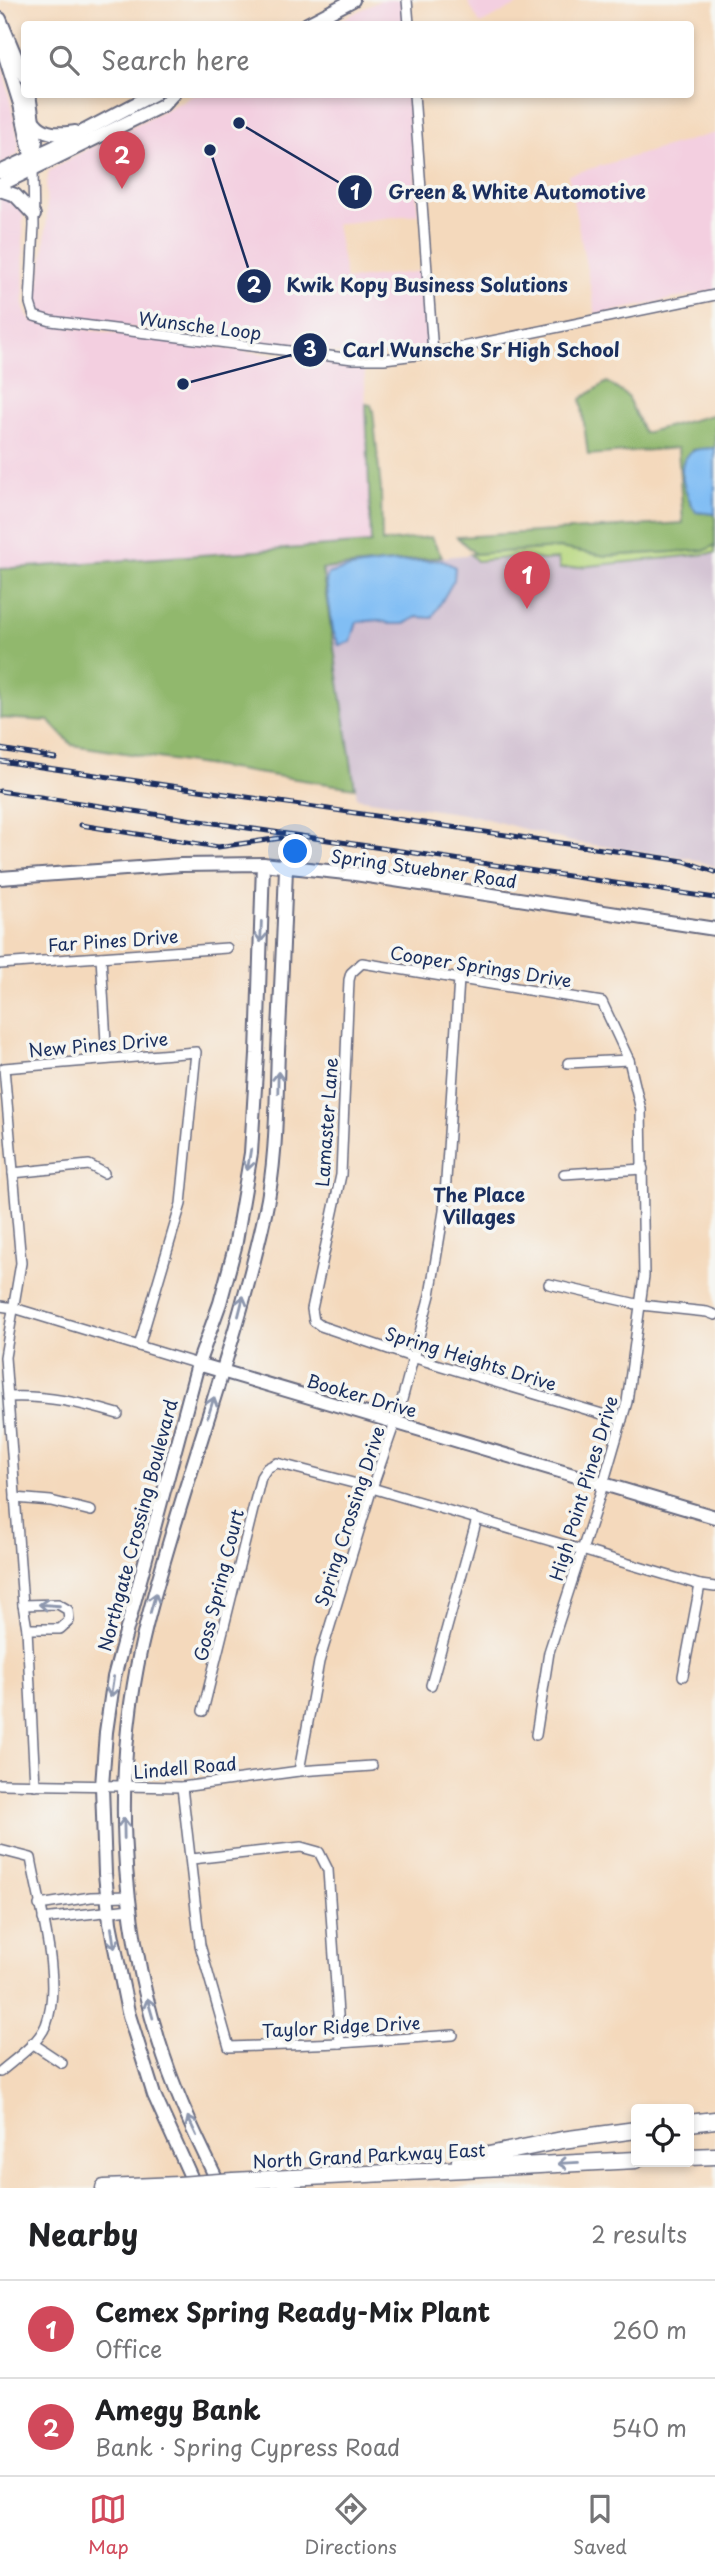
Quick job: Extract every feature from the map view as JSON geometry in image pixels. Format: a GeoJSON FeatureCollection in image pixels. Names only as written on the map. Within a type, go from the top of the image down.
{"type":"FeatureCollection","features":[{"type":"Feature","properties":{"kind":"highway"},"geometry":{"type":"LineString","coordinates":[[694,2122],[715,2120]]}},
{"type":"Feature","properties":{"kind":"highway"},"geometry":{"type":"LineString","coordinates":[[410,2172],[562,2140],[631,2131]]}},
{"type":"Feature","properties":{"kind":"highway"},"geometry":{"type":"LineString","coordinates":[[694,2157],[715,2155]]}},
{"type":"Feature","properties":{"kind":"highway","name":"North Grand Parkway East"},"geometry":{"type":"LineString","coordinates":[[104,2188],[227,2185],[631,2160]]}},
{"type":"Feature","properties":{"kind":"main road"},"geometry":{"type":"LineString","coordinates":[[313,21],[354,0]]}},
{"type":"Feature","properties":{"kind":"main road"},"geometry":{"type":"LineString","coordinates":[[0,19],[21,71]]}},
{"type":"Feature","properties":{"kind":"main road"},"geometry":{"type":"LineString","coordinates":[[0,40],[20,104],[33,163]]}},
{"type":"Feature","properties":{"kind":"main road"},"geometry":{"type":"LineString","coordinates":[[30,98],[36,141],[33,163]]}},
{"type":"Feature","properties":{"kind":"main road"},"geometry":{"type":"LineString","coordinates":[[34,215],[15,195],[0,187],[85,130],[146,98]]}},
{"type":"Feature","properties":{"kind":"main road"},"geometry":{"type":"LineString","coordinates":[[0,172],[33,163],[163,105],[169,98]]}},
{"type":"Feature","properties":{"kind":"main road"},"geometry":{"type":"LineString","coordinates":[[34,122],[38,128],[50,134],[85,130]]}},
{"type":"Feature","properties":{"kind":"main road","name":"Spring Stuebner Road"},"geometry":{"type":"LineString","coordinates":[[0,878],[181,865],[263,864],[355,874],[715,929]]}},
{"type":"Feature","properties":{"kind":"main road","name":"Northgate Crossing Boulevard"},"geometry":{"type":"LineString","coordinates":[[196,2188],[159,2106],[128,2012],[118,1969],[105,1874],[102,1786],[114,1677],[198,1364],[220,1303],[235,1247],[251,1153],[258,1049],[263,864]]}},
{"type":"Feature","properties":{"kind":"main road","name":"Northgate Crossing Boulevard"},"geometry":{"type":"LineString","coordinates":[[227,2185],[188,2118],[164,2057],[146,1996],[130,1903],[125,1841],[125,1787],[135,1681],[146,1628],[236,1324],[266,1208],[276,1133],[286,867]]}},
{"type":"Feature","properties":{"kind":"main road"},"geometry":{"type":"LineString","coordinates":[[258,1049],[278,1049]]}},
{"type":"Feature","properties":{"kind":"main road"},"geometry":{"type":"LineString","coordinates":[[241,1205],[266,1208]]}},
{"type":"Feature","properties":{"kind":"main road","name":"Booker Drive"},"geometry":{"type":"LineString","coordinates":[[198,1364],[715,1517]]}},
{"type":"Feature","properties":{"kind":"main road"},"geometry":{"type":"LineString","coordinates":[[143,1570],[160,1576]]}},
{"type":"Feature","properties":{"kind":"main road"},"geometry":{"type":"LineString","coordinates":[[144,2064],[164,2057]]}},
{"type":"Feature","properties":{"kind":"street"},"geometry":{"type":"LineString","coordinates":[[407,0],[409,21]]}},
{"type":"Feature","properties":{"kind":"street"},"geometry":{"type":"LineString","coordinates":[[414,98],[433,353]]}},
{"type":"Feature","properties":{"kind":"street","name":"Wunsche Loop"},"geometry":{"type":"LineString","coordinates":[[33,163],[34,215],[30,303],[32,312],[39,319],[353,359],[384,359],[433,353],[715,295]]}},
{"type":"Feature","properties":{"kind":"street","name":"Far Pines Drive"},"geometry":{"type":"LineString","coordinates":[[0,964],[227,948]]}},
{"type":"Feature","properties":{"kind":"street"},"geometry":{"type":"LineString","coordinates":[[101,957],[107,1059]]}},
{"type":"Feature","properties":{"kind":"street","name":"Cooper Springs Drive"},"geometry":{"type":"LineString","coordinates":[[356,967],[362,963],[602,1002]]}},
{"type":"Feature","properties":{"kind":"street","name":"Lamaster Lane"},"geometry":{"type":"LineString","coordinates":[[314,1321],[312,1309],[341,1175],[349,980],[356,967]]}},
{"type":"Feature","properties":{"kind":"street","name":"Spring Crossing Drive"},"geometry":{"type":"LineString","coordinates":[[299,1771],[319,1662],[372,1488],[396,1422],[430,1294],[444,1211],[459,979]]}},
{"type":"Feature","properties":{"kind":"street","name":"High Point Pines Drive"},"geometry":{"type":"LineString","coordinates":[[536,1735],[549,1652],[627,1402],[644,1276],[641,1110],[629,1060],[602,1002]]}},
{"type":"Feature","properties":{"kind":"street","name":"New Pines Drive"},"geometry":{"type":"LineString","coordinates":[[13,1173],[4,1068],[196,1052],[181,1204],[139,1346]]}},
{"type":"Feature","properties":{"kind":"street"},"geometry":{"type":"LineString","coordinates":[[568,1063],[629,1060]]}},
{"type":"Feature","properties":{"kind":"street"},"geometry":{"type":"LineString","coordinates":[[34,1784],[27,1629],[5,1357],[21,1264],[13,1173],[89,1165],[104,1173]]}},
{"type":"Feature","properties":{"kind":"street"},"geometry":{"type":"LineString","coordinates":[[564,1174],[643,1169]]}},
{"type":"Feature","properties":{"kind":"street"},"geometry":{"type":"LineString","coordinates":[[550,1284],[641,1305],[715,1315]]}},
{"type":"Feature","properties":{"kind":"street","name":"Booker Drive"},"geometry":{"type":"LineString","coordinates":[[0,1306],[198,1364]]}},
{"type":"Feature","properties":{"kind":"street","name":"Spring Heights Drive"},"geometry":{"type":"LineString","coordinates":[[314,1321],[321,1326],[412,1357],[622,1420]]}},
{"type":"Feature","properties":{"kind":"street"},"geometry":{"type":"LineString","coordinates":[[8,1397],[35,1396],[76,1402],[118,1414]]}},
{"type":"Feature","properties":{"kind":"street","name":"Goss Spring Court"},"geometry":{"type":"LineString","coordinates":[[203,1711],[261,1477],[267,1468],[277,1463],[290,1465],[372,1488]]}},
{"type":"Feature","properties":{"kind":"street"},"geometry":{"type":"LineString","coordinates":[[372,1488],[700,1585],[715,1587]]}},
{"type":"Feature","properties":{"kind":"street"},"geometry":{"type":"LineString","coordinates":[[15,1498],[51,1501],[91,1511]]}},
{"type":"Feature","properties":{"kind":"street"},"geometry":{"type":"LineString","coordinates":[[431,1685],[477,1519]]}},
{"type":"Feature","properties":{"kind":"street"},"geometry":{"type":"LineString","coordinates":[[683,1676],[700,1585]]}},
{"type":"Feature","properties":{"kind":"street"},"geometry":{"type":"LineString","coordinates":[[23,1605],[58,1604],[68,1610],[69,1621],[60,1629],[27,1629]]}},
{"type":"Feature","properties":{"kind":"street","name":"Lindell Road"},"geometry":{"type":"LineString","coordinates":[[0,1784],[182,1787],[299,1771],[372,1766]]}},
{"type":"Feature","properties":{"kind":"street"},"geometry":{"type":"LineString","coordinates":[[182,1787],[192,1859],[300,1847],[319,1852],[328,1870],[340,2043]]}},
{"type":"Feature","properties":{"kind":"street"},"geometry":{"type":"LineString","coordinates":[[0,1850],[31,1858],[50,1951],[52,1989],[46,2026],[32,2043],[0,2072]]}},
{"type":"Feature","properties":{"kind":"street","name":"Taylor Ridge Drive"},"geometry":{"type":"LineString","coordinates":[[192,1859],[200,1945],[229,2047],[453,2035]]}},
{"type":"Feature","properties":{"kind":"street"},"geometry":{"type":"LineString","coordinates":[[39,1905],[108,1897],[130,1903]]}},
{"type":"Feature","properties":{"kind":"street"},"geometry":{"type":"LineString","coordinates":[[43,1919],[110,1911],[130,1903]]}},
{"type":"Feature","properties":{"kind":"street"},"geometry":{"type":"LineString","coordinates":[[32,2043],[62,2063]]}},
{"type":"Feature","properties":{"kind":"shaded area"},"geometry":{"type":"Polygon","coordinates":[[[381,0],[403,0],[404,21],[338,21],[381,0]]]}},
{"type":"Feature","properties":{"kind":"shaded area"},"geometry":{"type":"Polygon","coordinates":[[[467,0],[527,0],[486,21],[478,21],[467,0]]]}},
{"type":"Feature","properties":{"kind":"shaded area"},"geometry":{"type":"Polygon","coordinates":[[[0,54],[19,142],[18,154],[0,166],[0,54]]]}},
{"type":"Feature","properties":{"kind":"shaded area"},"geometry":{"type":"Polygon","coordinates":[[[188,98],[409,98],[418,214],[336,224],[346,280],[422,271],[427,343],[423,351],[360,356],[45,315],[39,311],[37,297],[44,251],[49,171],[188,98]]]}},
{"type":"Feature","properties":{"kind":"shaded area"},"geometry":{"type":"Polygon","coordinates":[[[715,133],[715,290],[596,315],[568,175],[715,133]]]}},
{"type":"Feature","properties":{"kind":"shaded area"},"geometry":{"type":"Polygon","coordinates":[[[0,195],[11,197],[23,212],[24,309],[33,322],[267,354],[364,364],[372,543],[0,569],[0,195]]]}},
{"type":"Feature","properties":{"kind":"shaded area"},"geometry":{"type":"Polygon","coordinates":[[[715,537],[715,867],[689,858],[571,842],[476,816],[357,798],[322,569],[475,554],[715,537]]]}},
{"type":"Feature","properties":{"kind":"green space"},"geometry":{"type":"Polygon","coordinates":[[[607,382],[627,396],[644,433],[715,414],[715,448],[693,450],[696,512],[715,514],[715,545],[706,550],[606,556],[559,548],[475,554],[457,537],[683,523],[678,448],[588,455],[581,399],[607,382]]]}},
{"type":"Feature","properties":{"kind":"green space"},"geometry":{"type":"Polygon","coordinates":[[[366,404],[371,405],[373,411],[381,490],[382,542],[431,537],[442,557],[322,569],[355,788],[72,745],[49,721],[0,718],[0,569],[371,543],[366,404]]]}},
{"type":"Feature","properties":{"kind":"green space"},"geometry":{"type":"Polygon","coordinates":[[[715,545],[715,553],[560,569],[558,559],[516,557],[477,561],[470,554],[559,548],[606,556],[706,550],[715,545]]]}},
{"type":"Feature","properties":{"kind":"water"},"geometry":{"type":"Polygon","coordinates":[[[715,448],[715,514],[696,512],[685,489],[683,463],[686,456],[693,451],[715,448]]]}},
{"type":"Feature","properties":{"kind":"water"},"geometry":{"type":"Polygon","coordinates":[[[442,560],[455,567],[454,580],[432,618],[417,617],[404,624],[390,624],[379,620],[357,622],[351,642],[339,645],[333,631],[326,581],[328,574],[370,565],[442,560]]]}},
{"type":"Feature","properties":{"kind":"railway"},"geometry":{"type":"LineString","coordinates":[[0,749],[55,758]]}},
{"type":"Feature","properties":{"kind":"railway"},"geometry":{"type":"LineString","coordinates":[[0,761],[684,861],[715,872]]}},
{"type":"Feature","properties":{"kind":"railway"},"geometry":{"type":"LineString","coordinates":[[0,791],[715,898]]}},
{"type":"Feature","properties":{"kind":"railway"},"geometry":{"type":"LineString","coordinates":[[81,825],[218,847],[281,838]]}},
{"type":"Feature","properties":{"kind":"place","name":"Green & White Automotive"},"geometry":{"type":"Point","coordinates":[239,123]}},
{"type":"Feature","properties":{"kind":"place","name":"Kwik Kopy Business Solutions"},"geometry":{"type":"Point","coordinates":[210,150]}},
{"type":"Feature","properties":{"kind":"place","name":"Amegy Bank"},"geometry":{"type":"Point","coordinates":[122,189]}},
{"type":"Feature","properties":{"kind":"place","name":"Carl Wunsche Sr High School"},"geometry":{"type":"Point","coordinates":[183,384]}},
{"type":"Feature","properties":{"kind":"place","name":"Cemex Spring Ready-Mix Plant"},"geometry":{"type":"Point","coordinates":[527,609]}},
{"type":"Feature","properties":{"kind":"district","name":"The Place Villages"},"geometry":{"type":"Point","coordinates":[479,1205]}}]}
